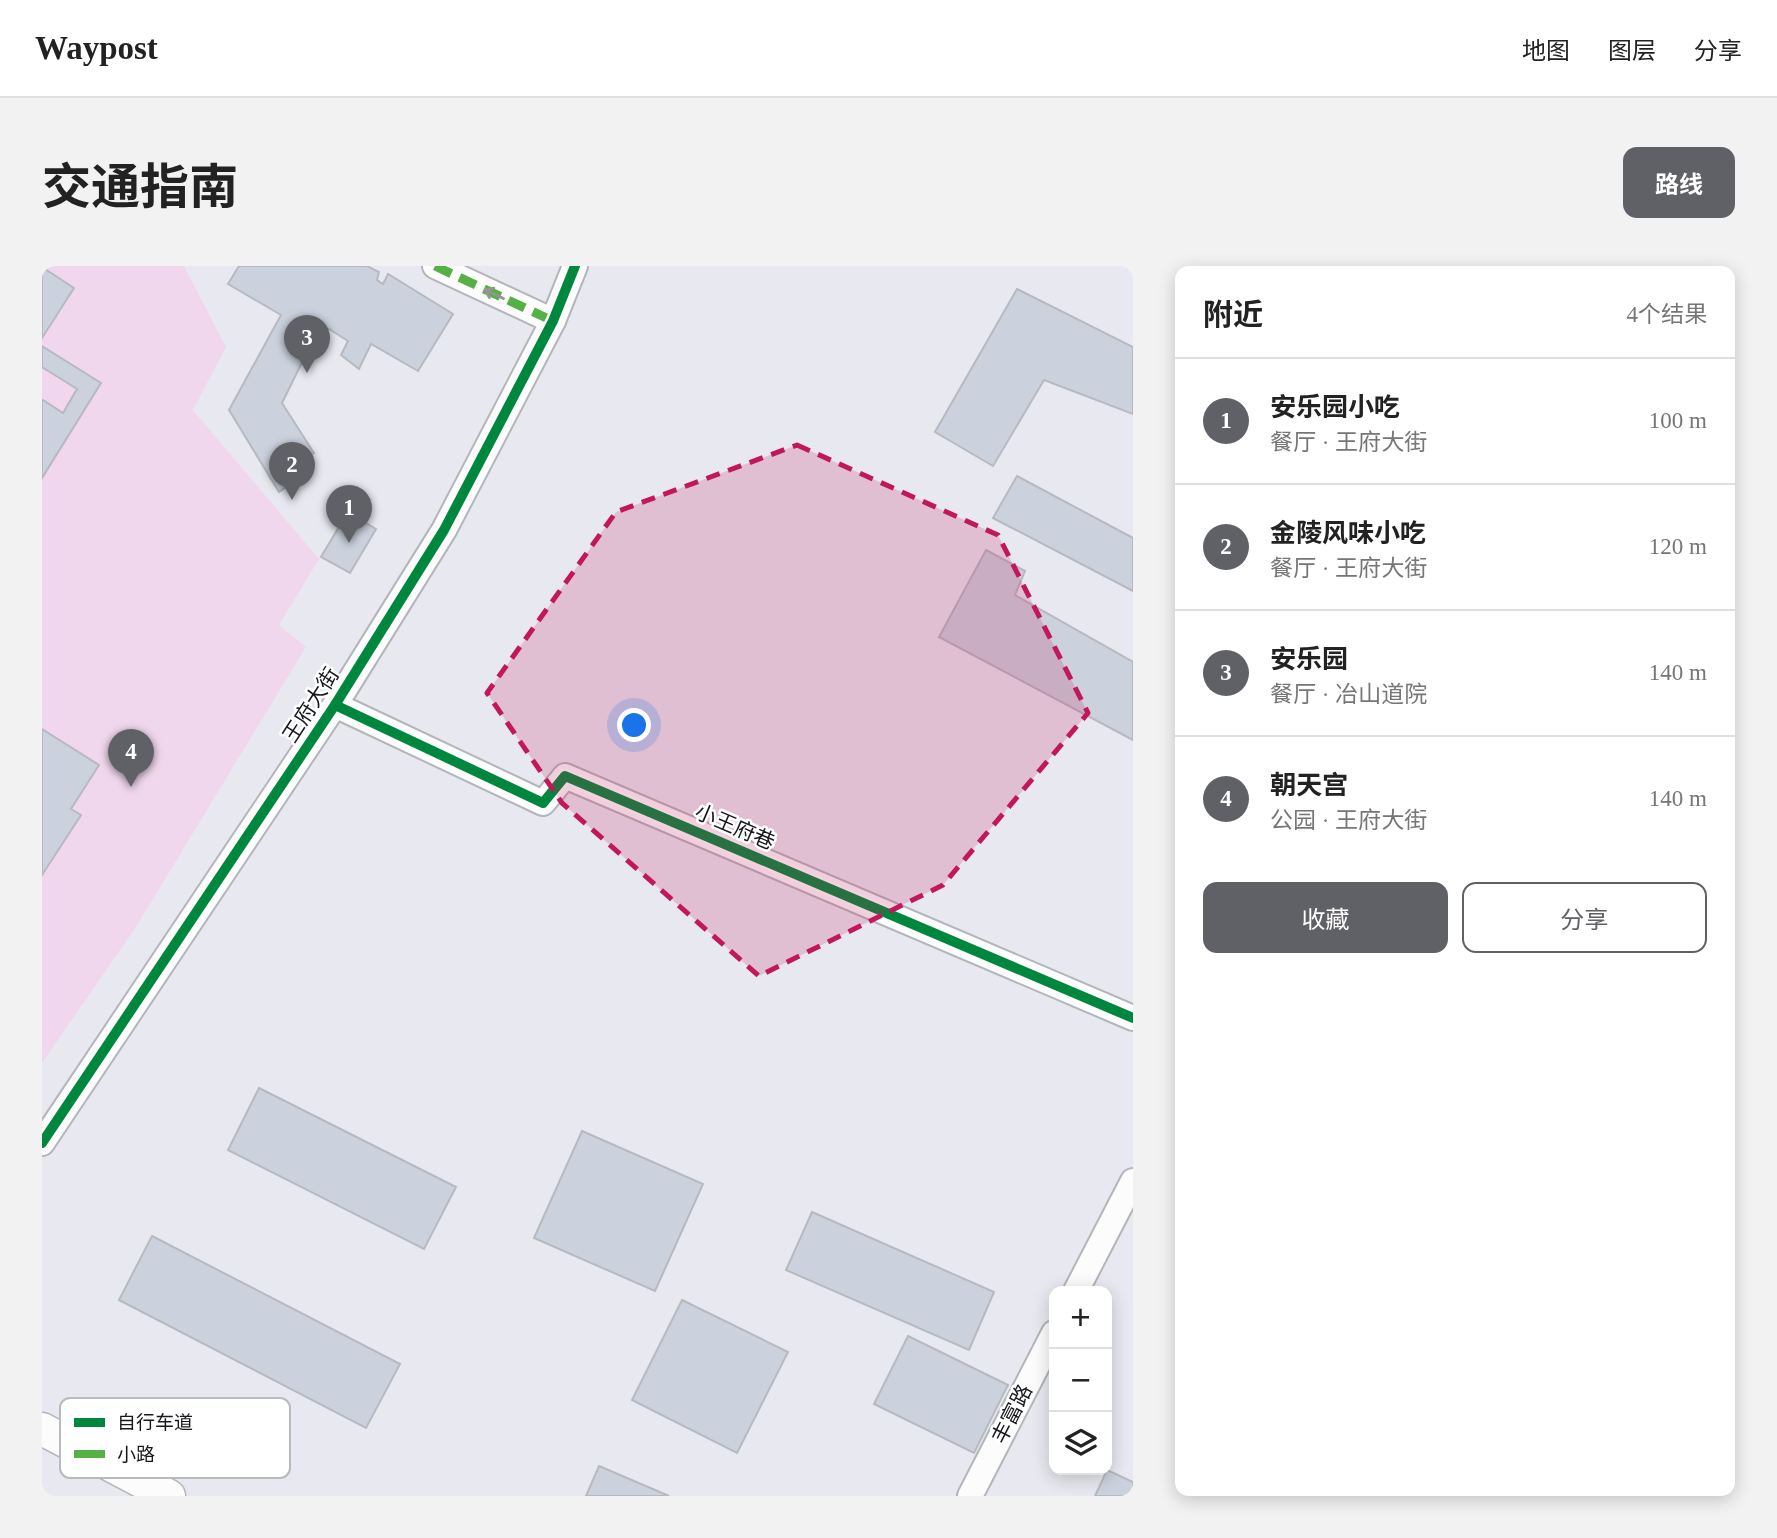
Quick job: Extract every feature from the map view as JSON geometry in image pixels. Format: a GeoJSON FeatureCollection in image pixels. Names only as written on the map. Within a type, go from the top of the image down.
{"type":"FeatureCollection","features":[{"type":"Feature","properties":{"kind":"main road"},"geometry":{"type":"LineString","coordinates":[[42,1429],[60,1438]]}},
{"type":"Feature","properties":{"kind":"main road"},"geometry":{"type":"LineString","coordinates":[[135,1478],[169,1496]]}},
{"type":"Feature","properties":{"kind":"street"},"geometry":{"type":"LineString","coordinates":[[435,266],[553,321]]}},
{"type":"Feature","properties":{"kind":"street","name":"王府大街"},"geometry":{"type":"LineString","coordinates":[[42,1143],[335,705],[444,530],[553,321],[575,266]]}},
{"type":"Feature","properties":{"kind":"street","name":"小王府巷"},"geometry":{"type":"LineString","coordinates":[[335,705],[543,803],[565,776],[1133,1018]]}},
{"type":"Feature","properties":{"kind":"street"},"geometry":{"type":"LineString","coordinates":[[1079,1286],[1133,1181]]}},
{"type":"Feature","properties":{"kind":"street","name":"丰富路"},"geometry":{"type":"LineString","coordinates":[[970,1496],[1049,1343]]}},
{"type":"Feature","properties":{"kind":"highlighted area"},"geometry":{"type":"Polygon","coordinates":[[[797,445],[998,535],[1088,713],[943,885],[759,976],[562,803],[487,693],[616,512],[797,445]]]}},
{"type":"Feature","properties":{"kind":"shaded area"},"geometry":{"type":"Polygon","coordinates":[[[42,266],[184,266],[226,347],[193,410],[319,559],[279,625],[306,647],[136,927],[42,1063],[42,266]]]}},
{"type":"Feature","properties":{"kind":"building"},"geometry":{"type":"Polygon","coordinates":[[[239,266],[367,266],[379,272],[377,280],[383,284],[388,274],[453,314],[418,371],[371,344],[359,369],[341,355],[348,341],[321,324],[282,403],[314,453],[304,458],[311,469],[279,492],[229,410],[281,315],[228,284],[239,266]]]}},
{"type":"Feature","properties":{"kind":"building"},"geometry":{"type":"Polygon","coordinates":[[[42,267],[74,288],[42,338],[42,267]]]}},
{"type":"Feature","properties":{"kind":"building"},"geometry":{"type":"Polygon","coordinates":[[[1017,289],[1133,347],[1133,414],[1044,380],[993,466],[935,432],[1017,289]]]}},
{"type":"Feature","properties":{"kind":"building"},"geometry":{"type":"Polygon","coordinates":[[[42,346],[101,383],[42,478],[42,402],[43,400],[63,413],[77,389],[42,367],[42,346]]]}},
{"type":"Feature","properties":{"kind":"building"},"geometry":{"type":"Polygon","coordinates":[[[1017,476],[1133,538],[1133,591],[993,518],[1017,476]]]}},
{"type":"Feature","properties":{"kind":"building"},"geometry":{"type":"Polygon","coordinates":[[[348,512],[376,529],[350,573],[321,557],[348,512]]]}},
{"type":"Feature","properties":{"kind":"building"},"geometry":{"type":"Polygon","coordinates":[[[986,550],[1025,571],[1015,595],[1133,662],[1133,740],[939,637],[986,550]]]}},
{"type":"Feature","properties":{"kind":"building"},"geometry":{"type":"Polygon","coordinates":[[[42,729],[99,765],[71,809],[81,815],[42,875],[42,729]]]}},
{"type":"Feature","properties":{"kind":"building"},"geometry":{"type":"Polygon","coordinates":[[[259,1088],[456,1187],[424,1249],[228,1150],[259,1088]]]}},
{"type":"Feature","properties":{"kind":"building"},"geometry":{"type":"Polygon","coordinates":[[[582,1131],[703,1184],[655,1291],[534,1238],[582,1131]]]}},
{"type":"Feature","properties":{"kind":"building"},"geometry":{"type":"Polygon","coordinates":[[[812,1212],[994,1292],[969,1350],[786,1270],[812,1212]]]}},
{"type":"Feature","properties":{"kind":"building"},"geometry":{"type":"Polygon","coordinates":[[[152,1236],[400,1364],[366,1428],[119,1300],[152,1236]]]}},
{"type":"Feature","properties":{"kind":"building"},"geometry":{"type":"Polygon","coordinates":[[[682,1300],[788,1352],[737,1453],[632,1400],[682,1300]]]}},
{"type":"Feature","properties":{"kind":"building"},"geometry":{"type":"Polygon","coordinates":[[[908,1336],[1008,1385],[974,1453],[874,1404],[908,1336]]]}},
{"type":"Feature","properties":{"kind":"building"},"geometry":{"type":"Polygon","coordinates":[[[599,1466],[669,1496],[586,1496],[599,1466]]]}},
{"type":"Feature","properties":{"kind":"building"},"geometry":{"type":"Polygon","coordinates":[[[1112,1472],[1133,1482],[1133,1496],[1095,1496],[1105,1475],[1112,1475],[1112,1472]]]}},
{"type":"Feature","properties":{"kind":"marked path"},"geometry":{"type":"LineString","coordinates":[[435,266],[553,321]]}},
{"type":"Feature","properties":{"kind":"cycle path"},"geometry":{"type":"LineString","coordinates":[[42,1143],[335,705],[444,530],[553,321],[575,266]]}},
{"type":"Feature","properties":{"kind":"cycle path"},"geometry":{"type":"LineString","coordinates":[[335,705],[543,803],[565,776],[1133,1018]]}},
{"type":"Feature","properties":{"kind":"place","name":"安乐园"},"geometry":{"type":"Point","coordinates":[307,373]}},
{"type":"Feature","properties":{"kind":"place","name":"金陵风味小吃"},"geometry":{"type":"Point","coordinates":[292,500]}},
{"type":"Feature","properties":{"kind":"place","name":"安乐园小吃"},"geometry":{"type":"Point","coordinates":[349,543]}},
{"type":"Feature","properties":{"kind":"place","name":"朝天宫"},"geometry":{"type":"Point","coordinates":[131,787]}}]}
